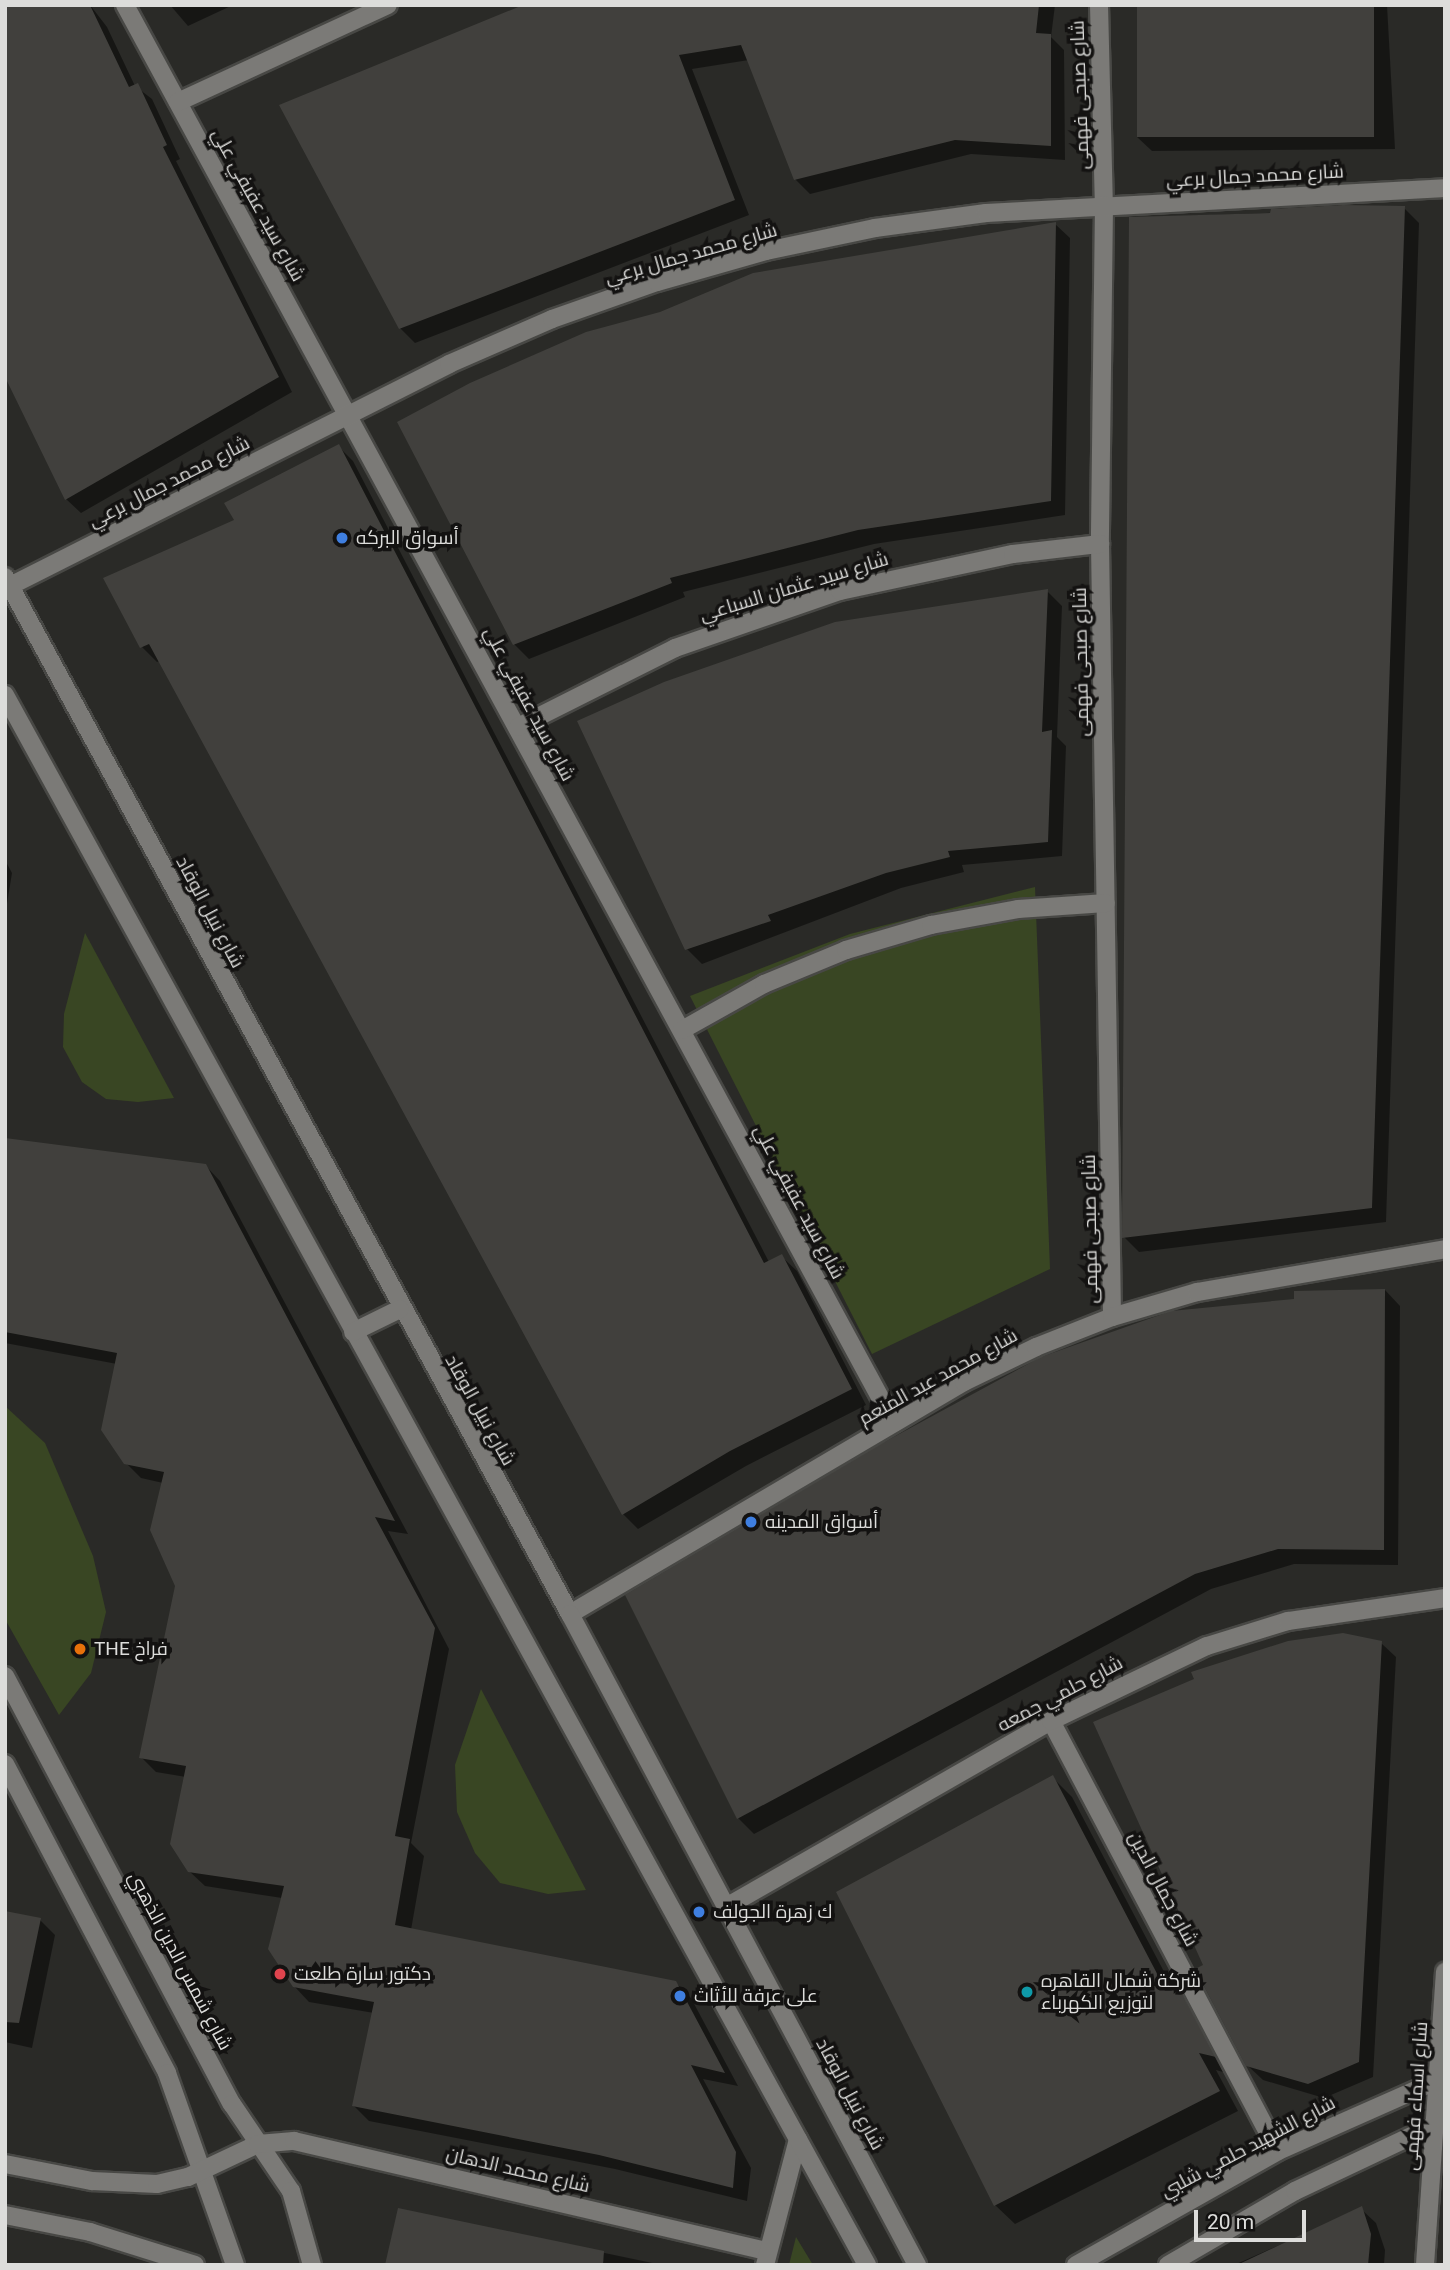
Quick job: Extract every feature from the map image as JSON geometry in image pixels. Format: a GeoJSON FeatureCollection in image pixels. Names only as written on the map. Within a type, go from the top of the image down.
{"type":"FeatureCollection","features":[{"type":"Feature","properties":{"kind":"street","name":"شارع سيد عفيفي علي"},"geometry":{"type":"LineString","coordinates":[[125,5],[894,1423]]}},
{"type":"Feature","properties":{"kind":"street"},"geometry":{"type":"LineString","coordinates":[[178,102],[388,5]]}},
{"type":"Feature","properties":{"kind":"street","name":"شارع صبحى فهمى"},"geometry":{"type":"LineString","coordinates":[[1099,5],[1104,205],[1100,544],[1112,1317]]}},
{"type":"Feature","properties":{"kind":"street","name":"شارع محمد جمال برعي"},"geometry":{"type":"LineString","coordinates":[[8,582],[449,363],[552,319],[657,282],[766,251],[974,214],[1445,188]]}},
{"type":"Feature","properties":{"kind":"street","name":"شارع سيد عثمان السباعي"},"geometry":{"type":"LineString","coordinates":[[518,727],[675,649],[828,594],[926,570],[1100,544]]}},
{"type":"Feature","properties":{"kind":"street","name":"شارع نبيل الوقاد"},"geometry":{"type":"LineString","coordinates":[[8,582],[400,1309],[570,1614],[917,2265]]}},
{"type":"Feature","properties":{"kind":"street"},"geometry":{"type":"LineString","coordinates":[[5,695],[867,2265]]}},
{"type":"Feature","properties":{"kind":"street"},"geometry":{"type":"LineString","coordinates":[[682,1030],[765,984],[870,943],[931,925],[1018,909],[1106,903]]}},
{"type":"Feature","properties":{"kind":"street","name":"شارع محمد عبد المنعم"},"geometry":{"type":"LineString","coordinates":[[570,1614],[976,1376],[1112,1317],[1259,1279],[1445,1249]]}},
{"type":"Feature","properties":{"kind":"street"},"geometry":{"type":"LineString","coordinates":[[353,1332],[400,1309]]}},
{"type":"Feature","properties":{"kind":"street","name":"شارع حلمي جمعه"},"geometry":{"type":"LineString","coordinates":[[726,1907],[1051,1721],[1129,1680],[1219,1643],[1288,1621],[1445,1598]]}},
{"type":"Feature","properties":{"kind":"street","name":"شارع شمس الدين الذهبي"},"geometry":{"type":"LineString","coordinates":[[5,1676],[232,2104],[291,2191],[312,2265]]}},
{"type":"Feature","properties":{"kind":"street","name":"شارع جمال الدين"},"geometry":{"type":"LineString","coordinates":[[1051,1721],[1278,2151]]}},
{"type":"Feature","properties":{"kind":"street"},"geometry":{"type":"LineString","coordinates":[[5,1764],[167,2073],[235,2265]]}},
{"type":"Feature","properties":{"kind":"street","name":"شارع اسماء فهمى"},"geometry":{"type":"LineString","coordinates":[[1425,2265],[1441,2121],[1445,1972]]}},
{"type":"Feature","properties":{"kind":"street","name":"شارع الشهيد حلمي شلبي"},"geometry":{"type":"LineString","coordinates":[[1076,2265],[1278,2151],[1442,2078]]}},
{"type":"Feature","properties":{"kind":"street"},"geometry":{"type":"LineString","coordinates":[[1168,2265],[1295,2191],[1441,2121]]}},
{"type":"Feature","properties":{"kind":"street"},"geometry":{"type":"LineString","coordinates":[[766,2258],[798,2139]]}},
{"type":"Feature","properties":{"kind":"street","name":"شارع محمد الدهان"},"geometry":{"type":"LineString","coordinates":[[258,2144],[294,2141],[341,2149],[766,2258]]}},
{"type":"Feature","properties":{"kind":"street"},"geometry":{"type":"LineString","coordinates":[[5,2164],[92,2181],[138,2185],[175,2181],[258,2144]]}},
{"type":"Feature","properties":{"kind":"street"},"geometry":{"type":"LineString","coordinates":[[5,2215],[90,2232],[195,2265]]}},
{"type":"Feature","properties":{"kind":"green space"},"geometry":{"type":"Polygon","coordinates":[[[1035,887],[1050,1269],[872,1354],[690,996],[850,934],[1035,887]]]}},
{"type":"Feature","properties":{"kind":"green space"},"geometry":{"type":"Polygon","coordinates":[[[85,933],[174,1098],[138,1102],[106,1099],[82,1082],[63,1047],[64,1014],[85,933]]]}},
{"type":"Feature","properties":{"kind":"green space"},"geometry":{"type":"Polygon","coordinates":[[[5,1406],[45,1443],[93,1556],[106,1612],[91,1673],[59,1715],[5,1619],[5,1406]]]}},
{"type":"Feature","properties":{"kind":"green space"},"geometry":{"type":"Polygon","coordinates":[[[481,1689],[586,1890],[548,1894],[500,1883],[475,1853],[457,1812],[455,1765],[481,1689]]]}},
{"type":"Feature","properties":{"kind":"green space"},"geometry":{"type":"Polygon","coordinates":[[[796,2237],[813,2265],[789,2265],[796,2237]]]}},
{"type":"Feature","properties":{"kind":"building"},"geometry":{"type":"Polygon","coordinates":[[[5,5],[90,5],[129,87],[138,83],[167,145],[163,147],[279,377],[65,500],[5,377],[5,5]]]}},
{"type":"Feature","properties":{"kind":"building"},"geometry":{"type":"Polygon","coordinates":[[[523,5],[1039,5],[1036,33],[1051,34],[1051,146],[955,140],[794,180],[741,45],[679,55],[735,200],[399,329],[279,105],[523,5]]]}},
{"type":"Feature","properties":{"kind":"building"},"geometry":{"type":"Polygon","coordinates":[[[1137,5],[1374,5],[1374,137],[1137,137],[1137,5]]]}},
{"type":"Feature","properties":{"kind":"building"},"geometry":{"type":"Polygon","coordinates":[[[1343,205],[1405,206],[1372,1208],[1122,1238],[1129,217],[1270,213],[1271,209],[1343,205]]]}},
{"type":"Feature","properties":{"kind":"building"},"geometry":{"type":"Polygon","coordinates":[[[1056,222],[1051,501],[858,530],[670,578],[672,583],[513,645],[397,422],[470,383],[586,332],[660,312],[753,273],[1056,222]]]}},
{"type":"Feature","properties":{"kind":"building"},"geometry":{"type":"Polygon","coordinates":[[[339,444],[764,1263],[782,1254],[852,1389],[730,1451],[622,1515],[149,644],[140,648],[103,578],[234,520],[224,503],[339,444]]]}},
{"type":"Feature","properties":{"kind":"building"},"geometry":{"type":"Polygon","coordinates":[[[1048,589],[1042,732],[1052,730],[1048,842],[948,851],[950,857],[886,873],[768,915],[771,921],[685,950],[577,721],[664,682],[835,622],[1048,589]]]}},
{"type":"Feature","properties":{"kind":"building"},"geometry":{"type":"Polygon","coordinates":[[[5,1138],[206,1164],[395,1521],[375,1517],[435,1628],[395,1836],[410,1839],[395,1925],[676,1981],[725,2073],[691,2065],[736,2152],[733,2188],[599,2155],[352,2106],[374,2002],[293,1987],[268,1949],[284,1886],[188,1872],[170,1844],[186,1766],[139,1758],[175,1586],[150,1530],[164,1472],[124,1464],[101,1430],[117,1353],[5,1332],[5,1138]]]}},
{"type":"Feature","properties":{"kind":"building"},"geometry":{"type":"Polygon","coordinates":[[[1385,1289],[1384,1550],[1278,1549],[1195,1574],[737,1819],[625,1595],[879,1445],[1041,1357],[1171,1311],[1294,1299],[1294,1291],[1385,1289]]]}},
{"type":"Feature","properties":{"kind":"building"},"geometry":{"type":"Polygon","coordinates":[[[1343,1633],[1382,1641],[1359,2062],[1308,2084],[1246,2066],[1195,1969],[1203,1965],[1093,1722],[1194,1679],[1191,1672],[1288,1641],[1343,1633]]]}},
{"type":"Feature","properties":{"kind":"building","name":"شركة شمال القاهره لتوزيع الكهرباء"},"geometry":{"type":"Polygon","coordinates":[[[1053,1775],[1163,1985],[1174,1979],[1216,2057],[1199,2053],[1220,2091],[994,2206],[836,1892],[1053,1775]]]}},
{"type":"Feature","properties":{"kind":"building"},"geometry":{"type":"Polygon","coordinates":[[[5,1911],[41,1918],[19,2023],[5,2022],[5,1911]]]}},
{"type":"Feature","properties":{"kind":"building"},"geometry":{"type":"Polygon","coordinates":[[[1362,2206],[1371,2234],[1368,2265],[1237,2265],[1362,2206]]]}},
{"type":"Feature","properties":{"kind":"building"},"geometry":{"type":"Polygon","coordinates":[[[398,2208],[604,2251],[603,2265],[385,2265],[398,2208]]]}},
{"type":"Feature","properties":{"kind":"place","name":"أسواق البركه"},"geometry":{"type":"Point","coordinates":[342,538]}},
{"type":"Feature","properties":{"kind":"place","name":"أسواق المدينه"},"geometry":{"type":"Point","coordinates":[751,1522]}},
{"type":"Feature","properties":{"kind":"place","name":"THE فراخ"},"geometry":{"type":"Point","coordinates":[80,1649]}},
{"type":"Feature","properties":{"kind":"place","name":"ك زهرة الجولف"},"geometry":{"type":"Point","coordinates":[699,1912]}},
{"type":"Feature","properties":{"kind":"place","name":"دكتور سارة طلعت"},"geometry":{"type":"Point","coordinates":[280,1974]}},
{"type":"Feature","properties":{"kind":"place","name":"شركة شمال القاهره لتوزيع الكهرباء"},"geometry":{"type":"Point","coordinates":[1027,1992]}},
{"type":"Feature","properties":{"kind":"place","name":"على عرفة للأثاث"},"geometry":{"type":"Point","coordinates":[680,1996]}}]}
